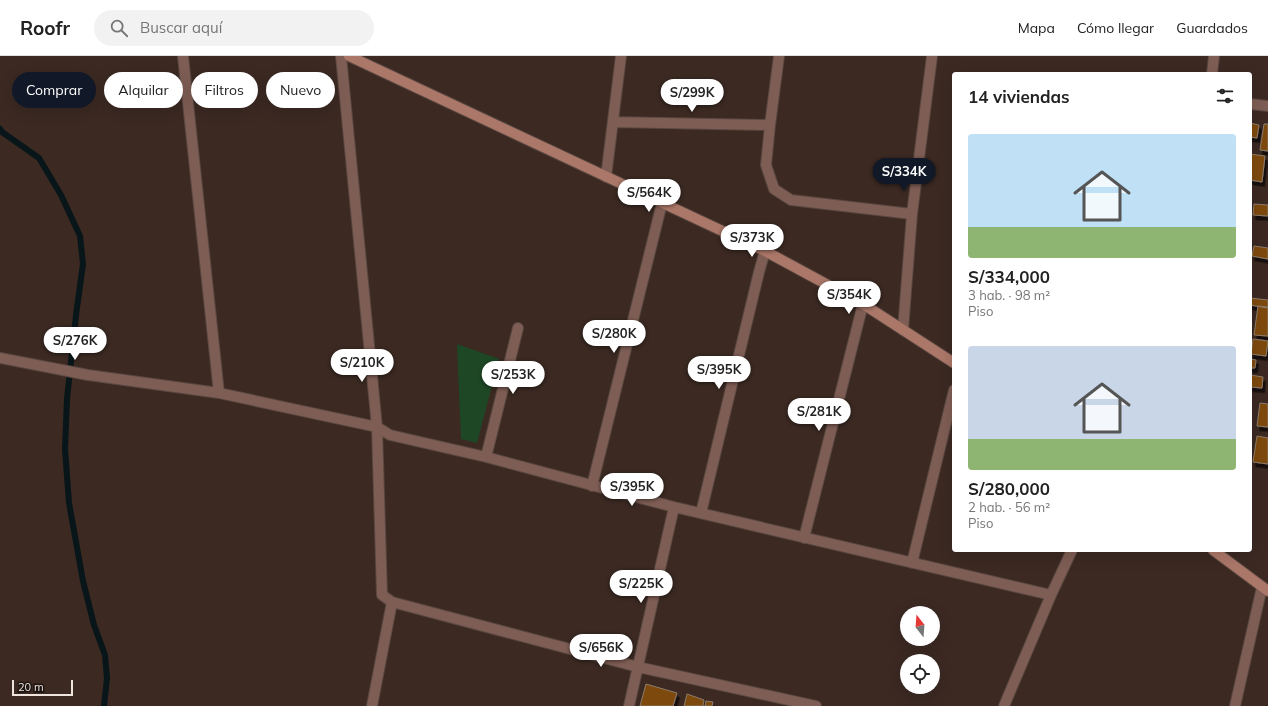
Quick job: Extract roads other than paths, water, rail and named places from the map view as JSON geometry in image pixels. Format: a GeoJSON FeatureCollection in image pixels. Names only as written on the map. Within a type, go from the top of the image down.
{"type":"FeatureCollection","features":[{"type":"Feature","properties":{"kind":"street"},"geometry":{"type":"LineString","coordinates":[[183,56],[219,393]]}},
{"type":"Feature","properties":{"kind":"street"},"geometry":{"type":"LineString","coordinates":[[341,56],[377,427],[382,595],[392,602],[638,667],[816,706]]}},
{"type":"Feature","properties":{"kind":"street"},"geometry":{"type":"LineString","coordinates":[[349,56],[765,252],[863,304],[952,363]]}},
{"type":"Feature","properties":{"kind":"street"},"geometry":{"type":"LineString","coordinates":[[606,177],[621,56]]}},
{"type":"Feature","properties":{"kind":"street"},"geometry":{"type":"LineString","coordinates":[[779,56],[766,165],[774,189],[791,200],[912,214]]}},
{"type":"Feature","properties":{"kind":"street"},"geometry":{"type":"LineString","coordinates":[[903,330],[912,214],[932,56]]}},
{"type":"Feature","properties":{"kind":"street"},"geometry":{"type":"LineString","coordinates":[[1212,72],[1214,56]]}},
{"type":"Feature","properties":{"kind":"street"},"geometry":{"type":"LineString","coordinates":[[1252,104],[1268,106]]}},
{"type":"Feature","properties":{"kind":"street"},"geometry":{"type":"LineString","coordinates":[[613,122],[770,125]]}},
{"type":"Feature","properties":{"kind":"street"},"geometry":{"type":"LineString","coordinates":[[592,486],[662,203]]}},
{"type":"Feature","properties":{"kind":"street"},"geometry":{"type":"LineString","coordinates":[[701,513],[757,279],[765,252]]}},
{"type":"Feature","properties":{"kind":"street"},"geometry":{"type":"LineString","coordinates":[[804,538],[863,304]]}},
{"type":"Feature","properties":{"kind":"street"},"geometry":{"type":"LineString","coordinates":[[486,457],[518,328]]}},
{"type":"Feature","properties":{"kind":"street"},"geometry":{"type":"LineString","coordinates":[[0,358],[88,375],[219,393],[377,427],[390,435],[486,457],[674,507],[1051,596]]}},
{"type":"Feature","properties":{"kind":"street"},"geometry":{"type":"LineString","coordinates":[[912,563],[952,398]]}},
{"type":"Feature","properties":{"kind":"street"},"geometry":{"type":"LineString","coordinates":[[629,706],[674,507]]}},
{"type":"Feature","properties":{"kind":"street"},"geometry":{"type":"LineString","coordinates":[[1004,706],[1071,552]]}},
{"type":"Feature","properties":{"kind":"street"},"geometry":{"type":"LineString","coordinates":[[1217,552],[1265,589],[1235,706]]}},
{"type":"Feature","properties":{"kind":"street"},"geometry":{"type":"LineString","coordinates":[[372,706],[392,602]]}},
{"type":"Feature","properties":{"kind":"waterway"},"geometry":{"type":"LineString","coordinates":[[0,129],[2,132],[39,158],[61,195],[80,236],[83,264],[67,399],[65,449],[69,503],[83,581],[94,625],[105,655],[107,678],[104,706]]}}]}
